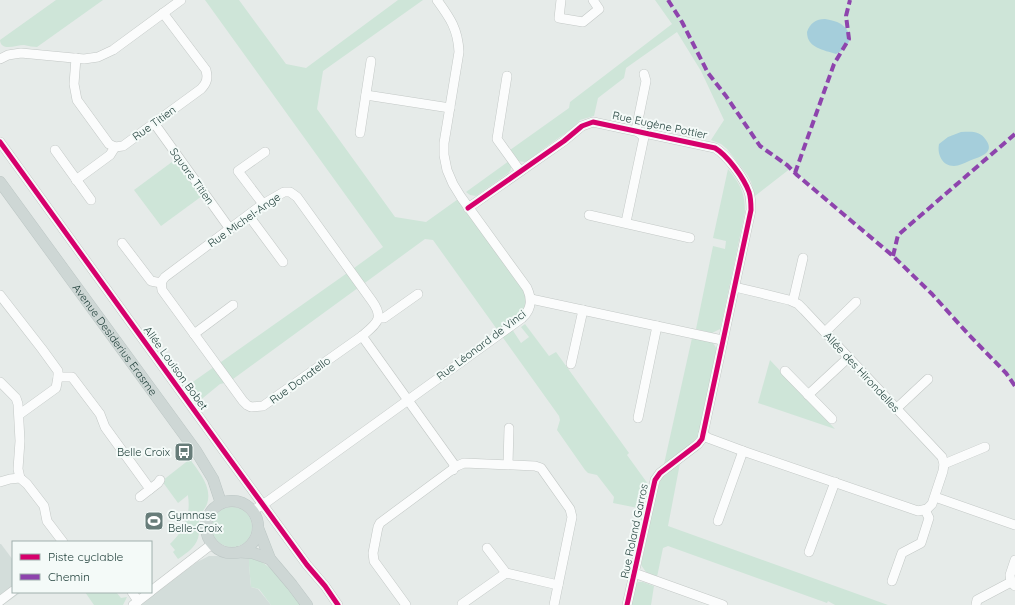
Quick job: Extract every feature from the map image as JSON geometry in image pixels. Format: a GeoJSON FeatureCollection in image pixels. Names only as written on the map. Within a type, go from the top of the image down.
{"type":"FeatureCollection","features":[{"type":"Feature","properties":{"kind":"main road","name":"Avenue Desiderius Erasme"},"geometry":{"type":"LineString","coordinates":[[0,182],[192,446],[213,479],[221,503]]}},
{"type":"Feature","properties":{"kind":"main road"},"geometry":{"type":"LineString","coordinates":[[270,560],[252,553],[225,552],[212,544],[206,529],[206,521],[212,511],[221,503],[229,501],[246,505],[252,511],[257,522],[270,560],[307,605]]}},
{"type":"Feature","properties":{"kind":"main road"},"geometry":{"type":"LineString","coordinates":[[239,552],[252,543],[258,528]]}},
{"type":"Feature","properties":{"kind":"street"},"geometry":{"type":"LineString","coordinates":[[0,59],[8,55],[21,53],[91,59],[106,54],[181,0]]}},
{"type":"Feature","properties":{"kind":"street","name":"Rue Léonard de Vinci"},"geometry":{"type":"LineString","coordinates":[[252,511],[264,504],[522,318],[528,310],[531,299],[527,288],[468,208],[448,176],[445,165],[444,143],[459,52],[458,37],[453,24],[437,0]]}},
{"type":"Feature","properties":{"kind":"street"},"geometry":{"type":"LineString","coordinates":[[561,0],[559,18],[583,22],[598,9],[593,0]]}},
{"type":"Feature","properties":{"kind":"street","name":"Rue Titien"},"geometry":{"type":"LineString","coordinates":[[115,147],[123,146],[206,84],[208,77],[206,70],[163,13]]}},
{"type":"Feature","properties":{"kind":"street"},"geometry":{"type":"LineString","coordinates":[[76,58],[74,84],[77,100],[108,144],[115,147],[110,155],[76,180]]}},
{"type":"Feature","properties":{"kind":"street"},"geometry":{"type":"LineString","coordinates":[[360,133],[371,61]]}},
{"type":"Feature","properties":{"kind":"street"},"geometry":{"type":"LineString","coordinates":[[626,222],[644,136],[636,130],[646,81],[644,74]]}},
{"type":"Feature","properties":{"kind":"street"},"geometry":{"type":"LineString","coordinates":[[507,76],[497,139],[520,171]]}},
{"type":"Feature","properties":{"kind":"street"},"geometry":{"type":"LineString","coordinates":[[366,94],[450,108]]}},
{"type":"Feature","properties":{"kind":"street","name":"Rue Eugène Pottier"},"geometry":{"type":"LineString","coordinates":[[468,208],[564,141],[582,126],[589,123],[597,122],[714,148],[722,154],[745,182],[750,197],[750,210],[735,287],[722,340]]}},
{"type":"Feature","properties":{"kind":"street","name":"Square Titien"},"geometry":{"type":"LineString","coordinates":[[154,123],[230,229]]}},
{"type":"Feature","properties":{"kind":"street","name":"Allée Louison Bobet"},"geometry":{"type":"LineString","coordinates":[[0,142],[223,450],[338,605]]}},
{"type":"Feature","properties":{"kind":"street"},"geometry":{"type":"LineString","coordinates":[[55,150],[91,200]]}},
{"type":"Feature","properties":{"kind":"street"},"geometry":{"type":"LineString","coordinates":[[263,204],[238,171],[265,152]]}},
{"type":"Feature","properties":{"kind":"street","name":"Rue Michel-Ange"},"geometry":{"type":"LineString","coordinates":[[161,283],[165,277],[263,204],[284,192],[290,192],[297,197],[372,301],[378,310],[379,318]]}},
{"type":"Feature","properties":{"kind":"street"},"geometry":{"type":"LineString","coordinates":[[589,215],[626,222],[690,238]]}},
{"type":"Feature","properties":{"kind":"street"},"geometry":{"type":"LineString","coordinates":[[248,216],[283,262]]}},
{"type":"Feature","properties":{"kind":"street"},"geometry":{"type":"LineString","coordinates":[[122,243],[151,281],[161,283],[162,290],[194,334],[233,305]]}},
{"type":"Feature","properties":{"kind":"street"},"geometry":{"type":"LineString","coordinates":[[793,301],[803,258]]}},
{"type":"Feature","properties":{"kind":"street","name":"Allée des Hirondelles"},"geometry":{"type":"LineString","coordinates":[[735,287],[793,301],[804,310],[942,457],[944,464]]}},
{"type":"Feature","properties":{"kind":"street"},"geometry":{"type":"LineString","coordinates":[[418,294],[384,318],[379,318],[374,326],[362,336],[453,462],[453,470]]}},
{"type":"Feature","properties":{"kind":"street"},"geometry":{"type":"LineString","coordinates":[[0,295],[42,348],[58,371],[56,388],[20,414]]}},
{"type":"Feature","properties":{"kind":"street"},"geometry":{"type":"LineString","coordinates":[[531,299],[722,340]]}},
{"type":"Feature","properties":{"kind":"street"},"geometry":{"type":"LineString","coordinates":[[825,332],[856,302]]}},
{"type":"Feature","properties":{"kind":"street"},"geometry":{"type":"LineString","coordinates":[[572,364],[583,310]]}},
{"type":"Feature","properties":{"kind":"street"},"geometry":{"type":"LineString","coordinates":[[638,418],[657,326]]}},
{"type":"Feature","properties":{"kind":"street","name":"Rue Donatello"},"geometry":{"type":"LineString","coordinates":[[194,334],[247,405],[255,408],[263,406],[362,336]]}},
{"type":"Feature","properties":{"kind":"street","name":"Rue Roland Garros"},"geometry":{"type":"LineString","coordinates":[[627,605],[655,480],[660,473],[700,442],[703,434],[722,340]]}},
{"type":"Feature","properties":{"kind":"street"},"geometry":{"type":"LineString","coordinates":[[808,394],[849,357]]}},
{"type":"Feature","properties":{"kind":"street"},"geometry":{"type":"LineString","coordinates":[[785,371],[832,419]]}},
{"type":"Feature","properties":{"kind":"street"},"geometry":{"type":"LineString","coordinates":[[58,377],[72,377],[100,414],[105,427],[150,488]]}},
{"type":"Feature","properties":{"kind":"street"},"geometry":{"type":"LineString","coordinates":[[896,408],[928,379]]}},
{"type":"Feature","properties":{"kind":"street"},"geometry":{"type":"LineString","coordinates":[[0,382],[16,398],[20,414],[18,469],[20,478],[27,484],[44,506],[47,521],[62,541]]}},
{"type":"Feature","properties":{"kind":"street"},"geometry":{"type":"LineString","coordinates":[[508,464],[509,428]]}},
{"type":"Feature","properties":{"kind":"street"},"geometry":{"type":"LineString","coordinates":[[703,434],[708,438],[743,451],[918,511],[925,510],[931,506],[944,471],[944,464],[985,447]]}},
{"type":"Feature","properties":{"kind":"street"},"geometry":{"type":"LineString","coordinates":[[718,520],[743,451]]}},
{"type":"Feature","properties":{"kind":"street"},"geometry":{"type":"LineString","coordinates":[[406,605],[374,561],[373,553],[377,530],[380,523],[464,463],[508,464],[535,466],[541,468],[570,509],[572,517],[554,605]]}},
{"type":"Feature","properties":{"kind":"street"},"geometry":{"type":"LineString","coordinates":[[0,482],[20,478]]}},
{"type":"Feature","properties":{"kind":"street"},"geometry":{"type":"LineString","coordinates":[[140,497],[150,488],[158,484],[160,480]]}},
{"type":"Feature","properties":{"kind":"street"},"geometry":{"type":"LineString","coordinates":[[809,552],[835,482]]}},
{"type":"Feature","properties":{"kind":"street"},"geometry":{"type":"LineString","coordinates":[[935,497],[1015,526]]}},
{"type":"Feature","properties":{"kind":"street"},"geometry":{"type":"LineString","coordinates":[[892,581],[902,553],[921,543],[929,518],[925,510]]}},
{"type":"Feature","properties":{"kind":"street"},"geometry":{"type":"LineString","coordinates":[[152,590],[212,544]]}},
{"type":"Feature","properties":{"kind":"street"},"geometry":{"type":"LineString","coordinates":[[487,548],[506,573],[558,584]]}},
{"type":"Feature","properties":{"kind":"street"},"geometry":{"type":"LineString","coordinates":[[976,605],[977,600],[1013,584],[1010,575],[1015,560]]}},
{"type":"Feature","properties":{"kind":"street"},"geometry":{"type":"LineString","coordinates":[[462,604],[506,573]]}},
{"type":"Feature","properties":{"kind":"street"},"geometry":{"type":"LineString","coordinates":[[634,573],[723,605]]}},
{"type":"Feature","properties":{"kind":"street"},"geometry":{"type":"LineString","coordinates":[[0,601],[12,592]]}},
{"type":"Feature","properties":{"kind":"street"},"geometry":{"type":"LineString","coordinates":[[132,593],[136,603],[149,593]]}},
{"type":"Feature","properties":{"kind":"shaded area"},"geometry":{"type":"Polygon","coordinates":[[[1,544],[12,559],[12,593],[20,593],[3,605],[0,605],[1,544]]]}},
{"type":"Feature","properties":{"kind":"shaded area"},"geometry":{"type":"Polygon","coordinates":[[[209,556],[235,558],[249,557],[251,587],[258,589],[271,605],[140,605],[197,562],[209,556]]]}},
{"type":"Feature","properties":{"kind":"green space"},"geometry":{"type":"Polygon","coordinates":[[[56,0],[103,0],[37,47],[24,45],[6,47],[1,44],[0,40],[56,0]]]}},
{"type":"Feature","properties":{"kind":"green space"},"geometry":{"type":"Polygon","coordinates":[[[205,0],[239,0],[286,64],[306,68],[398,0],[423,0],[323,71],[317,109],[395,217],[426,222],[461,197],[531,302],[510,326],[521,343],[529,337],[521,327],[525,324],[549,356],[556,352],[629,453],[627,455],[648,484],[655,480],[648,510],[613,503],[614,497],[597,475],[588,473],[585,470],[557,430],[560,420],[559,416],[433,240],[425,239],[229,382],[220,384],[192,407],[180,391],[383,247],[205,0]]]}},
{"type":"Feature","properties":{"kind":"green space"},"geometry":{"type":"Polygon","coordinates":[[[655,0],[1015,0],[1015,386],[1001,368],[932,294],[888,251],[791,168],[755,196],[748,176],[727,149],[721,144],[711,140],[724,120],[701,71],[677,32],[626,68],[624,78],[598,98],[594,116],[580,120],[574,127],[530,160],[525,162],[518,161],[510,150],[569,108],[570,102],[672,24],[655,0]]]}},
{"type":"Feature","properties":{"kind":"green space"},"geometry":{"type":"Polygon","coordinates":[[[176,159],[202,196],[161,226],[134,190],[176,159]]]}},
{"type":"Feature","properties":{"kind":"green space"},"geometry":{"type":"Polygon","coordinates":[[[509,161],[511,168],[507,174],[476,196],[470,195],[466,192],[509,161]]]}},
{"type":"Feature","properties":{"kind":"green space"},"geometry":{"type":"Polygon","coordinates":[[[728,169],[736,179],[743,194],[745,212],[720,329],[712,333],[696,329],[713,246],[725,249],[726,241],[713,238],[728,169]]]}},
{"type":"Feature","properties":{"kind":"green space"},"geometry":{"type":"Polygon","coordinates":[[[692,338],[708,340],[714,344],[717,352],[698,436],[692,443],[664,464],[692,338]]]}},
{"type":"Feature","properties":{"kind":"green space"},"geometry":{"type":"Polygon","coordinates":[[[770,360],[835,429],[758,403],[770,360]]]}},
{"type":"Feature","properties":{"kind":"green space"},"geometry":{"type":"Polygon","coordinates":[[[190,459],[204,480],[208,491],[208,498],[207,504],[199,519],[197,542],[178,559],[173,552],[175,550],[170,544],[183,528],[188,510],[188,495],[178,503],[162,481],[190,459]]]}},
{"type":"Feature","properties":{"kind":"green space"},"geometry":{"type":"Polygon","coordinates":[[[680,463],[668,526],[888,605],[835,605],[828,601],[827,603],[668,546],[663,548],[657,577],[646,572],[641,565],[658,486],[662,478],[680,463]]]}},
{"type":"Feature","properties":{"kind":"green space"},"geometry":{"type":"Polygon","coordinates":[[[232,507],[243,510],[249,516],[252,527],[249,538],[243,544],[232,547],[221,544],[215,538],[212,527],[215,516],[221,510],[232,507]]]}},
{"type":"Feature","properties":{"kind":"green space"},"geometry":{"type":"Polygon","coordinates":[[[249,557],[256,559],[271,569],[301,605],[271,605],[259,589],[251,587],[249,557]]]}},
{"type":"Feature","properties":{"kind":"green space"},"geometry":{"type":"Polygon","coordinates":[[[638,582],[643,582],[654,586],[651,605],[631,605],[638,582]]]}},
{"type":"Feature","properties":{"kind":"green space"},"geometry":{"type":"Polygon","coordinates":[[[86,593],[117,593],[121,598],[127,597],[123,605],[94,605],[86,593]]]}},
{"type":"Feature","properties":{"kind":"water"},"geometry":{"type":"Polygon","coordinates":[[[825,19],[841,24],[850,36],[848,44],[845,48],[836,54],[817,48],[810,42],[808,37],[807,32],[812,24],[816,21],[825,19]]]}},
{"type":"Feature","properties":{"kind":"water"},"geometry":{"type":"Polygon","coordinates":[[[961,132],[978,133],[986,140],[989,145],[989,149],[985,154],[958,166],[946,164],[941,159],[939,144],[948,137],[961,132]]]}},
{"type":"Feature","properties":{"kind":"marked path"},"geometry":{"type":"LineString","coordinates":[[668,0],[682,22],[708,73],[726,96],[760,146],[787,165],[893,256],[932,294],[1006,373],[1015,386]]}},
{"type":"Feature","properties":{"kind":"marked path"},"geometry":{"type":"LineString","coordinates":[[795,173],[834,64],[849,39],[846,16],[850,0]]}},
{"type":"Feature","properties":{"kind":"marked path"},"geometry":{"type":"LineString","coordinates":[[893,256],[898,235],[1015,134]]}},
{"type":"Feature","properties":{"kind":"cycle path"},"geometry":{"type":"LineString","coordinates":[[468,208],[564,141],[582,126],[593,122],[715,148],[720,151],[735,167],[749,192],[751,199],[751,210],[702,439],[698,444],[660,473],[655,480],[627,605]]}},
{"type":"Feature","properties":{"kind":"cycle path"},"geometry":{"type":"LineString","coordinates":[[0,142],[223,450],[338,605]]}},
{"type":"Feature","properties":{"kind":"place","name":"Belle Croix"},"geometry":{"type":"Point","coordinates":[184,452]}},
{"type":"Feature","properties":{"kind":"place","name":"Gymnase Belle-Croix"},"geometry":{"type":"Point","coordinates":[154,521]}}]}
